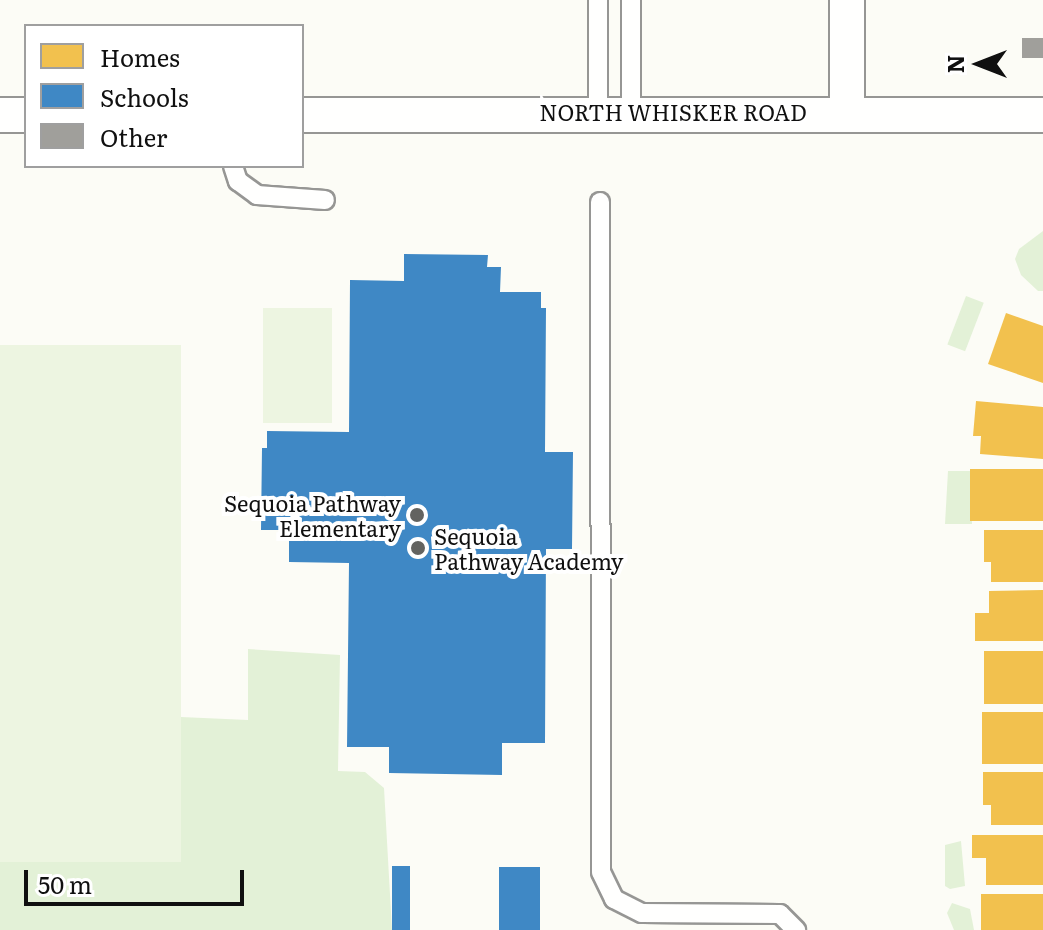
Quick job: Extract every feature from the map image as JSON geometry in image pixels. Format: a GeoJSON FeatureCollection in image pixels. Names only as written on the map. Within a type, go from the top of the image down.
{"type":"FeatureCollection","features":[{"type":"Feature","properties":{"kind":"street"},"geometry":{"type":"LineString","coordinates":[[847,0],[847,112]]}},
{"type":"Feature","properties":{"kind":"street","name":"NORTH WHISKER ROAD"},"geometry":{"type":"LineString","coordinates":[[304,115],[614,111],[1043,115]]}},
{"type":"Feature","properties":{"kind":"street"},"geometry":{"type":"LineString","coordinates":[[0,115],[24,115]]}},
{"type":"Feature","properties":{"kind":"lane"},"geometry":{"type":"LineString","coordinates":[[598,0],[614,111]]}},
{"type":"Feature","properties":{"kind":"lane"},"geometry":{"type":"LineString","coordinates":[[614,111],[631,0]]}},
{"type":"Feature","properties":{"kind":"lane"},"geometry":{"type":"LineString","coordinates":[[234,168],[238,181],[257,195],[325,200]]}},
{"type":"Feature","properties":{"kind":"lane"},"geometry":{"type":"LineString","coordinates":[[600,202],[601,872],[614,899],[642,913],[780,914],[796,930]]}},
{"type":"Feature","properties":{"kind":"green space"},"geometry":{"type":"Polygon","coordinates":[[[1043,231],[1043,291],[1038,291],[1021,275],[1015,259],[1019,249],[1043,231]]]}},
{"type":"Feature","properties":{"kind":"green space"},"geometry":{"type":"Polygon","coordinates":[[[966,296],[984,303],[965,351],[947,345],[966,296]]]}},
{"type":"Feature","properties":{"kind":"green space"},"geometry":{"type":"Polygon","coordinates":[[[263,308],[332,308],[332,423],[263,423],[263,308]]]}},
{"type":"Feature","properties":{"kind":"green space"},"geometry":{"type":"Polygon","coordinates":[[[0,345],[181,345],[181,862],[0,862],[0,345]]]}},
{"type":"Feature","properties":{"kind":"green space"},"geometry":{"type":"Polygon","coordinates":[[[948,471],[970,471],[972,524],[945,524],[948,471]]]}},
{"type":"Feature","properties":{"kind":"green space"},"geometry":{"type":"Polygon","coordinates":[[[248,649],[340,655],[338,771],[365,772],[384,788],[392,930],[0,930],[0,862],[180,862],[181,717],[248,720],[248,649]]]}},
{"type":"Feature","properties":{"kind":"green space"},"geometry":{"type":"Polygon","coordinates":[[[961,841],[965,886],[950,889],[945,886],[945,845],[961,841]]]}},
{"type":"Feature","properties":{"kind":"green space"},"geometry":{"type":"Polygon","coordinates":[[[952,903],[970,909],[974,930],[954,930],[947,913],[952,903]]]}},
{"type":"Feature","properties":{"kind":"building: Homes"},"geometry":{"type":"Polygon","coordinates":[[[1006,313],[1043,326],[1043,383],[988,364],[1006,313]]]}},
{"type":"Feature","properties":{"kind":"building: Homes"},"geometry":{"type":"Polygon","coordinates":[[[976,401],[1043,407],[1043,459],[980,454],[981,436],[973,436],[976,401]]]}},
{"type":"Feature","properties":{"kind":"building: Homes"},"geometry":{"type":"Polygon","coordinates":[[[970,469],[1043,469],[1043,521],[970,521],[970,469]]]}},
{"type":"Feature","properties":{"kind":"building: Homes"},"geometry":{"type":"Polygon","coordinates":[[[984,530],[1043,530],[1043,582],[991,582],[991,562],[984,562],[984,530]]]}},
{"type":"Feature","properties":{"kind":"building: Homes"},"geometry":{"type":"Polygon","coordinates":[[[1043,590],[1043,641],[975,641],[975,613],[989,613],[989,591],[1043,590]]]}},
{"type":"Feature","properties":{"kind":"building: Homes"},"geometry":{"type":"Polygon","coordinates":[[[984,651],[1043,651],[1043,704],[984,704],[984,651]]]}},
{"type":"Feature","properties":{"kind":"building: Homes"},"geometry":{"type":"Polygon","coordinates":[[[982,712],[1043,712],[1043,764],[982,764],[982,712]]]}},
{"type":"Feature","properties":{"kind":"building: Homes"},"geometry":{"type":"Polygon","coordinates":[[[983,772],[1043,772],[1043,825],[991,825],[991,805],[983,805],[983,772]]]}},
{"type":"Feature","properties":{"kind":"building: Homes"},"geometry":{"type":"Polygon","coordinates":[[[972,835],[1043,835],[1043,885],[986,885],[986,858],[972,858],[972,835]]]}},
{"type":"Feature","properties":{"kind":"building: Homes"},"geometry":{"type":"Polygon","coordinates":[[[981,894],[1043,894],[1043,930],[981,930],[981,894]]]}},
{"type":"Feature","properties":{"kind":"building: Schools","name":"Sequoia Pathway Elementary"},"geometry":{"type":"Polygon","coordinates":[[[404,254],[488,255],[487,267],[501,267],[500,292],[541,292],[541,308],[546,308],[545,452],[573,452],[572,549],[546,549],[545,743],[502,743],[502,775],[389,773],[389,747],[347,747],[349,563],[289,562],[289,530],[261,530],[262,448],[267,448],[267,431],[349,432],[350,280],[404,281],[404,254]]]}},
{"type":"Feature","properties":{"kind":"building: Schools"},"geometry":{"type":"Polygon","coordinates":[[[392,866],[410,866],[410,930],[392,930],[392,866]]]}},
{"type":"Feature","properties":{"kind":"building: Schools"},"geometry":{"type":"Polygon","coordinates":[[[499,867],[540,867],[540,930],[499,930],[499,867]]]}},
{"type":"Feature","properties":{"kind":"building: Other"},"geometry":{"type":"Polygon","coordinates":[[[1022,38],[1043,38],[1043,58],[1022,58],[1022,38]]]}},
{"type":"Feature","properties":{"kind":"place","name":"Sequoia Pathway Elementary"},"geometry":{"type":"Point","coordinates":[417,515]}},
{"type":"Feature","properties":{"kind":"place","name":"Sequoia Pathway Academy"},"geometry":{"type":"Point","coordinates":[418,548]}}]}
